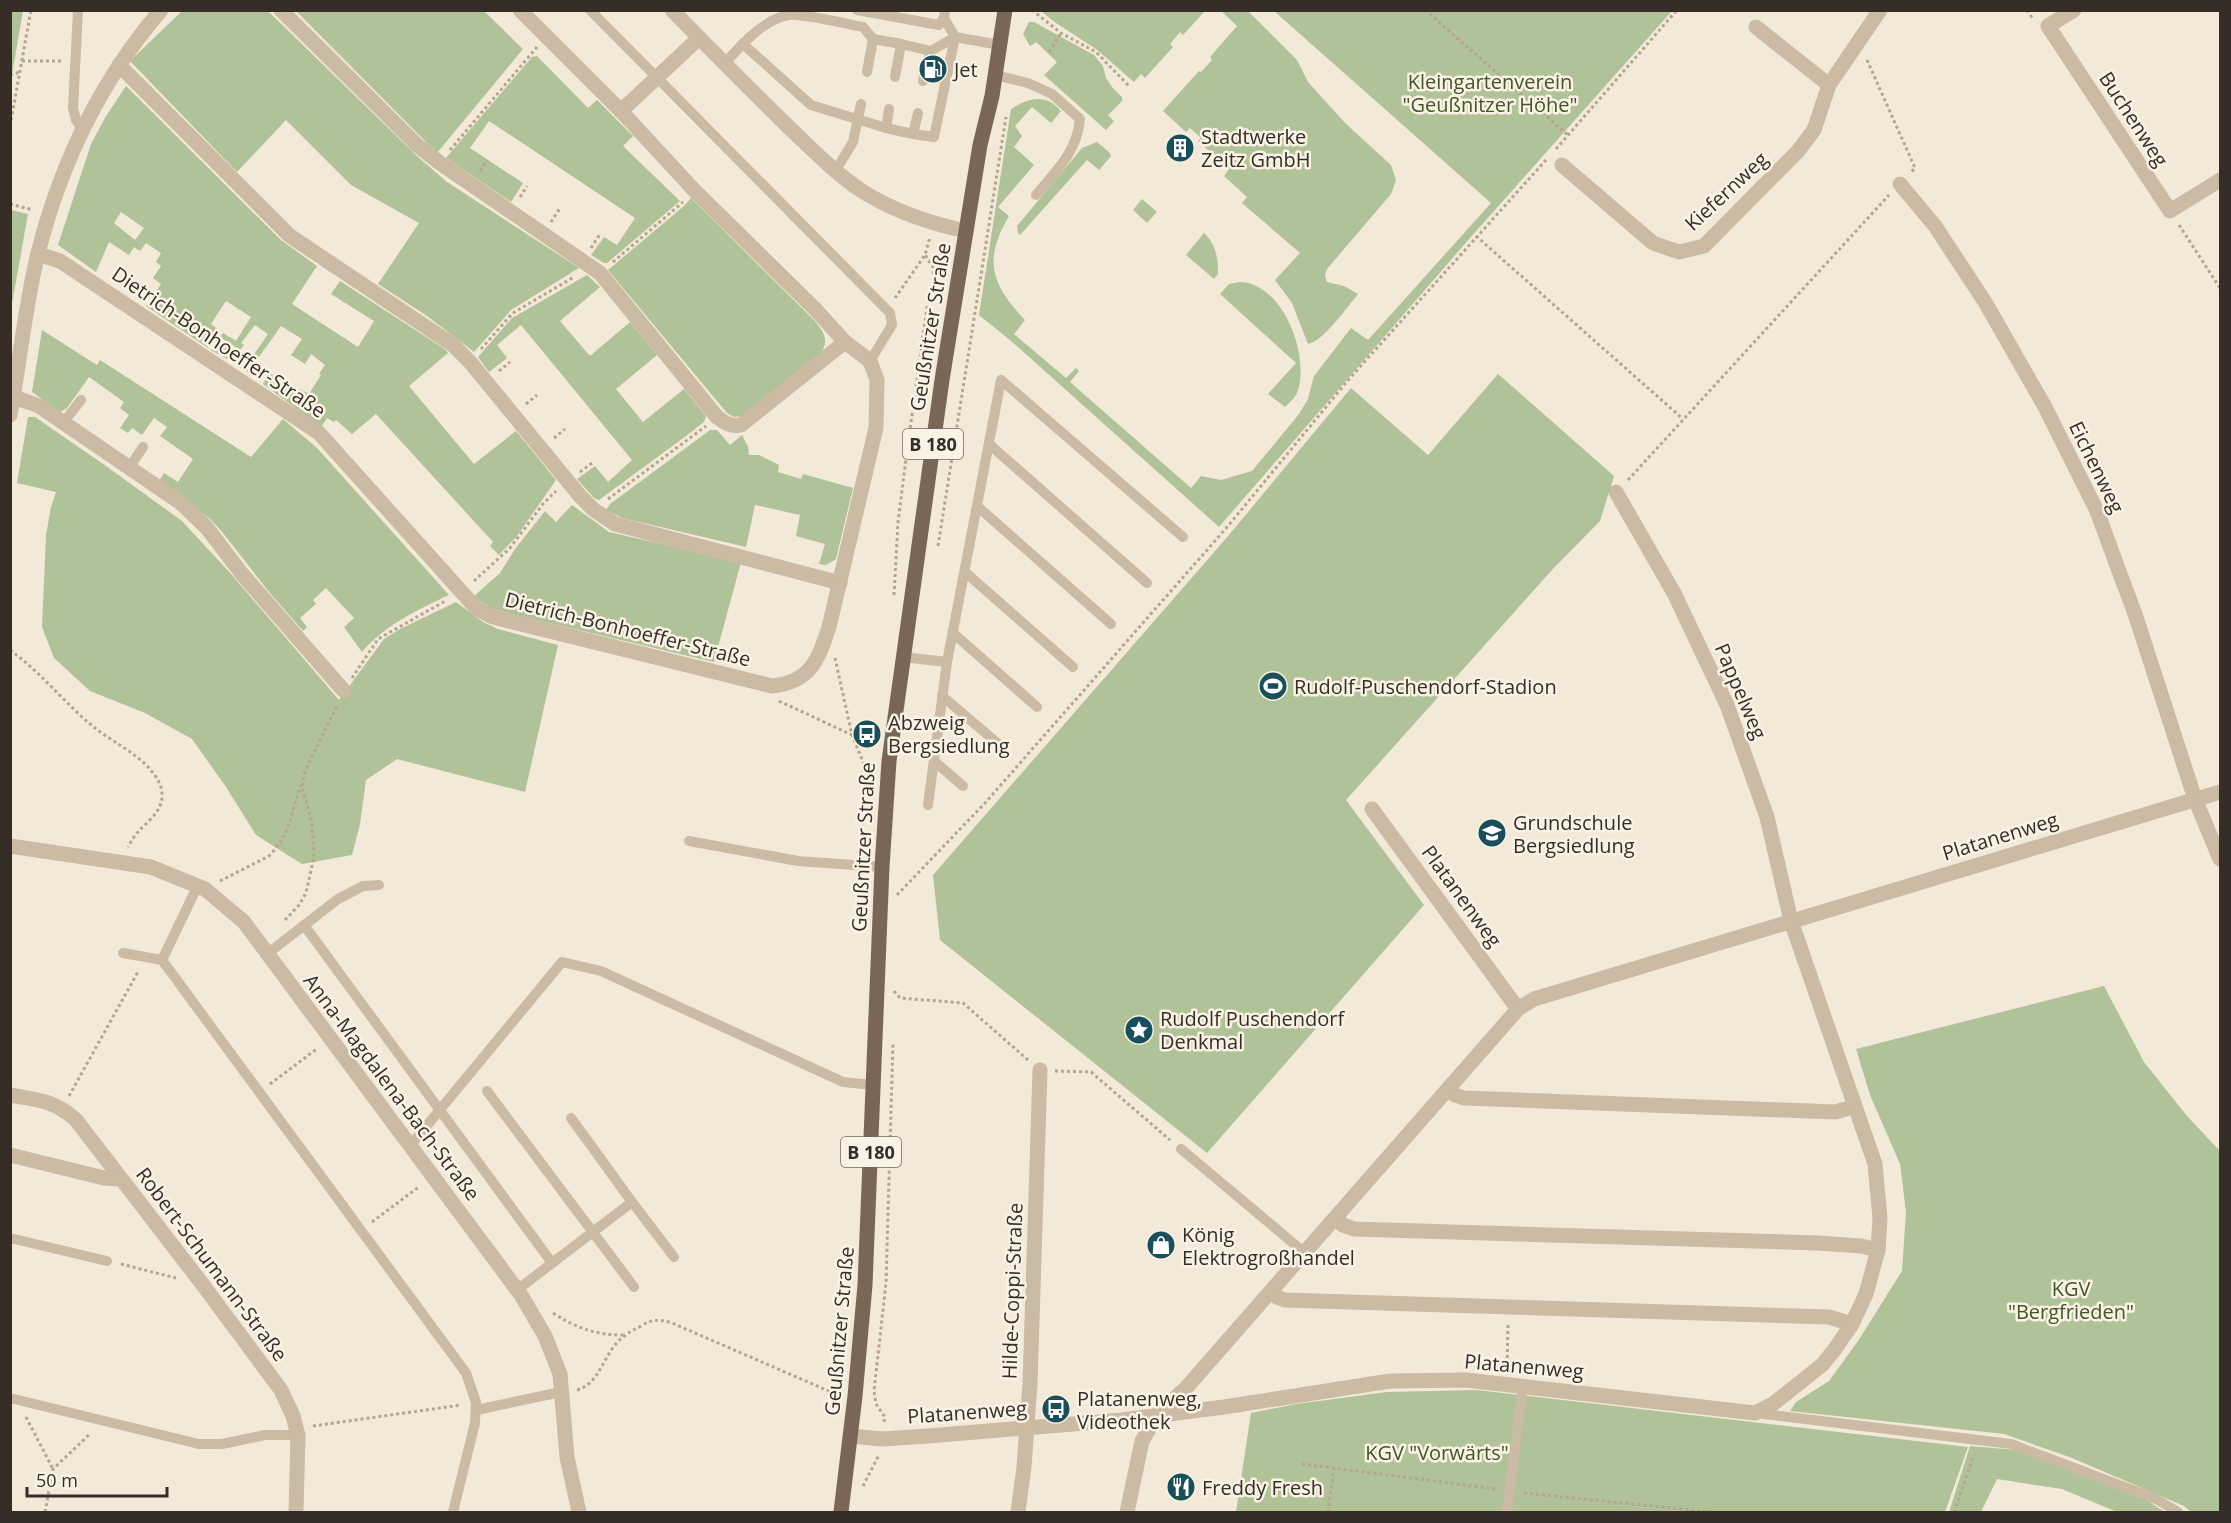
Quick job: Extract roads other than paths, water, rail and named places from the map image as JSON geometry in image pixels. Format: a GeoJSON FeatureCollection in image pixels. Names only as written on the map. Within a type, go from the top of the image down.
{"type":"FeatureCollection","features":[{"type":"Feature","properties":{"kind":"main road","name":"Geußnitzer Straße"},"geometry":{"type":"LineString","coordinates":[[841,1512],[866,1285],[887,784],[925,492],[980,145],[995,75],[1005,10]]}},
{"type":"Feature","properties":{"kind":"street"},"geometry":{"type":"LineString","coordinates":[[10,415],[38,254],[62,177],[82,129],[118,65],[161,10]]}},
{"type":"Feature","properties":{"kind":"street"},"geometry":{"type":"LineString","coordinates":[[281,10],[417,145],[596,269],[618,302],[675,371],[717,417],[733,426],[741,425],[845,342]]}},
{"type":"Feature","properties":{"kind":"street"},"geometry":{"type":"LineString","coordinates":[[520,10],[845,342],[870,361]]}},
{"type":"Feature","properties":{"kind":"street"},"geometry":{"type":"LineString","coordinates":[[672,10],[790,128],[836,170],[870,196],[906,214],[966,231]]}},
{"type":"Feature","properties":{"kind":"street","name":"Kiefernweg"},"geometry":{"type":"LineString","coordinates":[[1562,165],[1653,243],[1680,252],[1704,246],[1798,151],[1814,130],[1828,85],[1880,10]]}},
{"type":"Feature","properties":{"kind":"street","name":"Buchenweg"},"geometry":{"type":"LineString","coordinates":[[2074,10],[2048,26],[2170,211],[2220,180]]}},
{"type":"Feature","properties":{"kind":"street"},"geometry":{"type":"LineString","coordinates":[[1756,27],[1828,85]]}},
{"type":"Feature","properties":{"kind":"street"},"geometry":{"type":"LineString","coordinates":[[621,111],[658,79],[699,38]]}},
{"type":"Feature","properties":{"kind":"street"},"geometry":{"type":"LineString","coordinates":[[118,65],[290,236],[453,345],[470,362],[568,482],[594,510],[615,524],[840,583]]}},
{"type":"Feature","properties":{"kind":"street","name":"Eichenweg"},"geometry":{"type":"LineString","coordinates":[[1900,184],[1935,226],[1985,302],[2045,407],[2096,509],[2135,614],[2195,799],[2220,859]]}},
{"type":"Feature","properties":{"kind":"street","name":"Dietrich-Bonhoeffer-Straße"},"geometry":{"type":"LineString","coordinates":[[38,254],[60,261],[319,433],[460,593],[476,608],[493,617],[772,686],[788,685],[803,678],[819,657],[829,627],[876,428],[877,380],[870,361]]}},
{"type":"Feature","properties":{"kind":"street"},"geometry":{"type":"LineString","coordinates":[[14,397],[39,406],[181,503],[207,528],[242,574],[344,691]]}},
{"type":"Feature","properties":{"kind":"street","name":"Pappelweg"},"geometry":{"type":"LineString","coordinates":[[1616,492],[1674,593],[1727,705],[1767,818],[1791,921]]}},
{"type":"Feature","properties":{"kind":"street","name":"Platanenweg"},"geometry":{"type":"LineString","coordinates":[[1127,1512],[1142,1441],[1157,1414],[1186,1388],[1518,1009],[1534,999],[2220,792]]}},
{"type":"Feature","properties":{"kind":"street","name":"Platanenweg"},"geometry":{"type":"LineString","coordinates":[[1372,809],[1518,1009]]}},
{"type":"Feature","properties":{"kind":"street","name":"Anna-Magdalena-Bach-Straße"},"geometry":{"type":"LineString","coordinates":[[10,846],[151,867],[202,887],[244,922],[517,1290],[545,1336],[560,1374],[567,1457],[579,1512]]}},
{"type":"Feature","properties":{"kind":"street"},"geometry":{"type":"LineString","coordinates":[[1755,1413],[1773,1404],[1822,1365],[1835,1349],[1852,1324],[1866,1294],[1878,1250],[1880,1218],[1875,1164],[1853,1107],[1791,921]]}},
{"type":"Feature","properties":{"kind":"street","name":"Hilde-Coppi-Straße"},"geometry":{"type":"LineString","coordinates":[[1018,1512],[1027,1429],[1040,1070]]}},
{"type":"Feature","properties":{"kind":"street"},"geometry":{"type":"LineString","coordinates":[[1448,1089],[1464,1098],[1835,1112],[1853,1107]]}},
{"type":"Feature","properties":{"kind":"street","name":"Robert-Schumann-Straße"},"geometry":{"type":"LineString","coordinates":[[10,1095],[45,1101],[63,1108],[76,1120],[281,1390],[298,1432],[296,1512]]}},
{"type":"Feature","properties":{"kind":"street"},"geometry":{"type":"LineString","coordinates":[[10,1155],[104,1178],[121,1179]]}},
{"type":"Feature","properties":{"kind":"street"},"geometry":{"type":"LineString","coordinates":[[1336,1219],[1343,1225],[1354,1229],[1818,1243],[1861,1246],[1878,1250]]}},
{"type":"Feature","properties":{"kind":"street"},"geometry":{"type":"LineString","coordinates":[[1271,1292],[1276,1297],[1285,1300],[1509,1305],[1829,1317],[1852,1324]]}},
{"type":"Feature","properties":{"kind":"street","name":"Platanenweg"},"geometry":{"type":"LineString","coordinates":[[851,1436],[882,1439],[1027,1429],[1224,1407],[1390,1381],[1466,1380],[1755,1413]]}},
{"type":"Feature","properties":{"kind":"lane"},"geometry":{"type":"LineString","coordinates":[[78,10],[73,108],[76,120],[82,129]]}},
{"type":"Feature","properties":{"kind":"lane"},"geometry":{"type":"LineString","coordinates":[[590,10],[888,310],[892,325],[870,361]]}},
{"type":"Feature","properties":{"kind":"lane"},"geometry":{"type":"LineString","coordinates":[[857,10],[939,25],[945,14]]}},
{"type":"Feature","properties":{"kind":"lane"},"geometry":{"type":"LineString","coordinates":[[742,44],[811,105],[857,121],[934,137],[956,37],[945,14]]}},
{"type":"Feature","properties":{"kind":"lane"},"geometry":{"type":"LineString","coordinates":[[725,63],[742,44],[768,23],[789,15],[863,27],[873,39],[931,51],[956,37],[1000,45]]}},
{"type":"Feature","properties":{"kind":"lane"},"geometry":{"type":"LineString","coordinates":[[867,72],[873,39]]}},
{"type":"Feature","properties":{"kind":"lane"},"geometry":{"type":"LineString","coordinates":[[895,77],[901,44]]}},
{"type":"Feature","properties":{"kind":"lane"},"geometry":{"type":"LineString","coordinates":[[923,81],[931,51]]}},
{"type":"Feature","properties":{"kind":"lane"},"geometry":{"type":"LineString","coordinates":[[995,75],[1028,83],[1052,94],[1080,120],[1078,137],[1066,159],[1036,195]]}},
{"type":"Feature","properties":{"kind":"lane"},"geometry":{"type":"LineString","coordinates":[[836,170],[853,142],[861,104]]}},
{"type":"Feature","properties":{"kind":"lane"},"geometry":{"type":"LineString","coordinates":[[886,128],[889,109]]}},
{"type":"Feature","properties":{"kind":"lane"},"geometry":{"type":"LineString","coordinates":[[913,134],[918,113]]}},
{"type":"Feature","properties":{"kind":"lane"},"geometry":{"type":"LineString","coordinates":[[928,804],[947,662],[1001,380],[1183,537]]}},
{"type":"Feature","properties":{"kind":"lane"},"geometry":{"type":"LineString","coordinates":[[63,423],[81,400]]}},
{"type":"Feature","properties":{"kind":"lane"},"geometry":{"type":"LineString","coordinates":[[989,444],[1147,583]]}},
{"type":"Feature","properties":{"kind":"lane"},"geometry":{"type":"LineString","coordinates":[[129,468],[143,447]]}},
{"type":"Feature","properties":{"kind":"lane"},"geometry":{"type":"LineString","coordinates":[[977,506],[1111,624]]}},
{"type":"Feature","properties":{"kind":"lane"},"geometry":{"type":"LineString","coordinates":[[964,572],[1072,667]]}},
{"type":"Feature","properties":{"kind":"lane"},"geometry":{"type":"LineString","coordinates":[[953,633],[1037,707]]}},
{"type":"Feature","properties":{"kind":"lane"},"geometry":{"type":"LineString","coordinates":[[902,657],[947,662]]}},
{"type":"Feature","properties":{"kind":"lane"},"geometry":{"type":"LineString","coordinates":[[942,696],[1002,747]]}},
{"type":"Feature","properties":{"kind":"lane"},"geometry":{"type":"LineString","coordinates":[[934,760],[963,786]]}},
{"type":"Feature","properties":{"kind":"lane"},"geometry":{"type":"LineString","coordinates":[[689,841],[798,861],[882,867]]}},
{"type":"Feature","properties":{"kind":"lane"},"geometry":{"type":"LineString","coordinates":[[267,954],[338,899],[363,886],[380,885]]}},
{"type":"Feature","properties":{"kind":"lane"},"geometry":{"type":"LineString","coordinates":[[162,960],[202,887]]}},
{"type":"Feature","properties":{"kind":"lane"},"geometry":{"type":"LineString","coordinates":[[304,925],[552,1263]]}},
{"type":"Feature","properties":{"kind":"lane"},"geometry":{"type":"LineString","coordinates":[[123,953],[162,960],[466,1373],[476,1406],[475,1423],[453,1512]]}},
{"type":"Feature","properties":{"kind":"lane"},"geometry":{"type":"LineString","coordinates":[[410,1146],[562,962],[601,971],[843,1082],[873,1085]]}},
{"type":"Feature","properties":{"kind":"lane"},"geometry":{"type":"LineString","coordinates":[[487,1091],[591,1233],[634,1287]]}},
{"type":"Feature","properties":{"kind":"lane"},"geometry":{"type":"LineString","coordinates":[[571,1118],[674,1257]]}},
{"type":"Feature","properties":{"kind":"lane"},"geometry":{"type":"LineString","coordinates":[[1181,1149],[1305,1253]]}},
{"type":"Feature","properties":{"kind":"lane"},"geometry":{"type":"LineString","coordinates":[[517,1290],[632,1202]]}},
{"type":"Feature","properties":{"kind":"lane"},"geometry":{"type":"LineString","coordinates":[[10,1238],[107,1261]]}},
{"type":"Feature","properties":{"kind":"lane"},"geometry":{"type":"LineString","coordinates":[[1507,1512],[1523,1385]]}},
{"type":"Feature","properties":{"kind":"lane"},"geometry":{"type":"LineString","coordinates":[[476,1406],[561,1392]]}},
{"type":"Feature","properties":{"kind":"lane"},"geometry":{"type":"LineString","coordinates":[[14,1398],[199,1444],[222,1444],[265,1435],[298,1432]]}},
{"type":"Feature","properties":{"kind":"lane"},"geometry":{"type":"LineString","coordinates":[[1755,1413],[2011,1444],[2156,1499],[2178,1512]]}},
{"type":"Feature","properties":{"kind":"place","name":"Jet"},"geometry":{"type":"Point","coordinates":[933,69]}},
{"type":"Feature","properties":{"kind":"place","name":"Stadtwerke Zeitz GmbH"},"geometry":{"type":"Point","coordinates":[1180,148]}},
{"type":"Feature","properties":{"kind":"place","name":"Rudolf-Puschendorf-Stadion"},"geometry":{"type":"Point","coordinates":[1273,686]}},
{"type":"Feature","properties":{"kind":"place","name":"Abzweig Bergsiedlung"},"geometry":{"type":"Point","coordinates":[867,734]}},
{"type":"Feature","properties":{"kind":"place","name":"Grundschule Bergsiedlung"},"geometry":{"type":"Point","coordinates":[1492,833]}},
{"type":"Feature","properties":{"kind":"place","name":"Rudolf Puschendorf Denkmal"},"geometry":{"type":"Point","coordinates":[1139,1030]}},
{"type":"Feature","properties":{"kind":"place","name":"König Elektrogroßhandel"},"geometry":{"type":"Point","coordinates":[1161,1245]}},
{"type":"Feature","properties":{"kind":"place","name":"Platanenweg, Videothek"},"geometry":{"type":"Point","coordinates":[1056,1409]}},
{"type":"Feature","properties":{"kind":"place","name":"Freddy Fresh"},"geometry":{"type":"Point","coordinates":[1181,1487]}},
{"type":"Feature","properties":{"kind":"park label","name":"Kleingartenverein \"Geußnitzer Höhe\""},"geometry":{"type":"Point","coordinates":[1490,92]}},
{"type":"Feature","properties":{"kind":"park label","name":"KGV \"Bergfrieden\""},"geometry":{"type":"Point","coordinates":[2071,1300]}},
{"type":"Feature","properties":{"kind":"park label","name":"KGV \"Vorwärts\""},"geometry":{"type":"Point","coordinates":[1437,1452]}}]}
